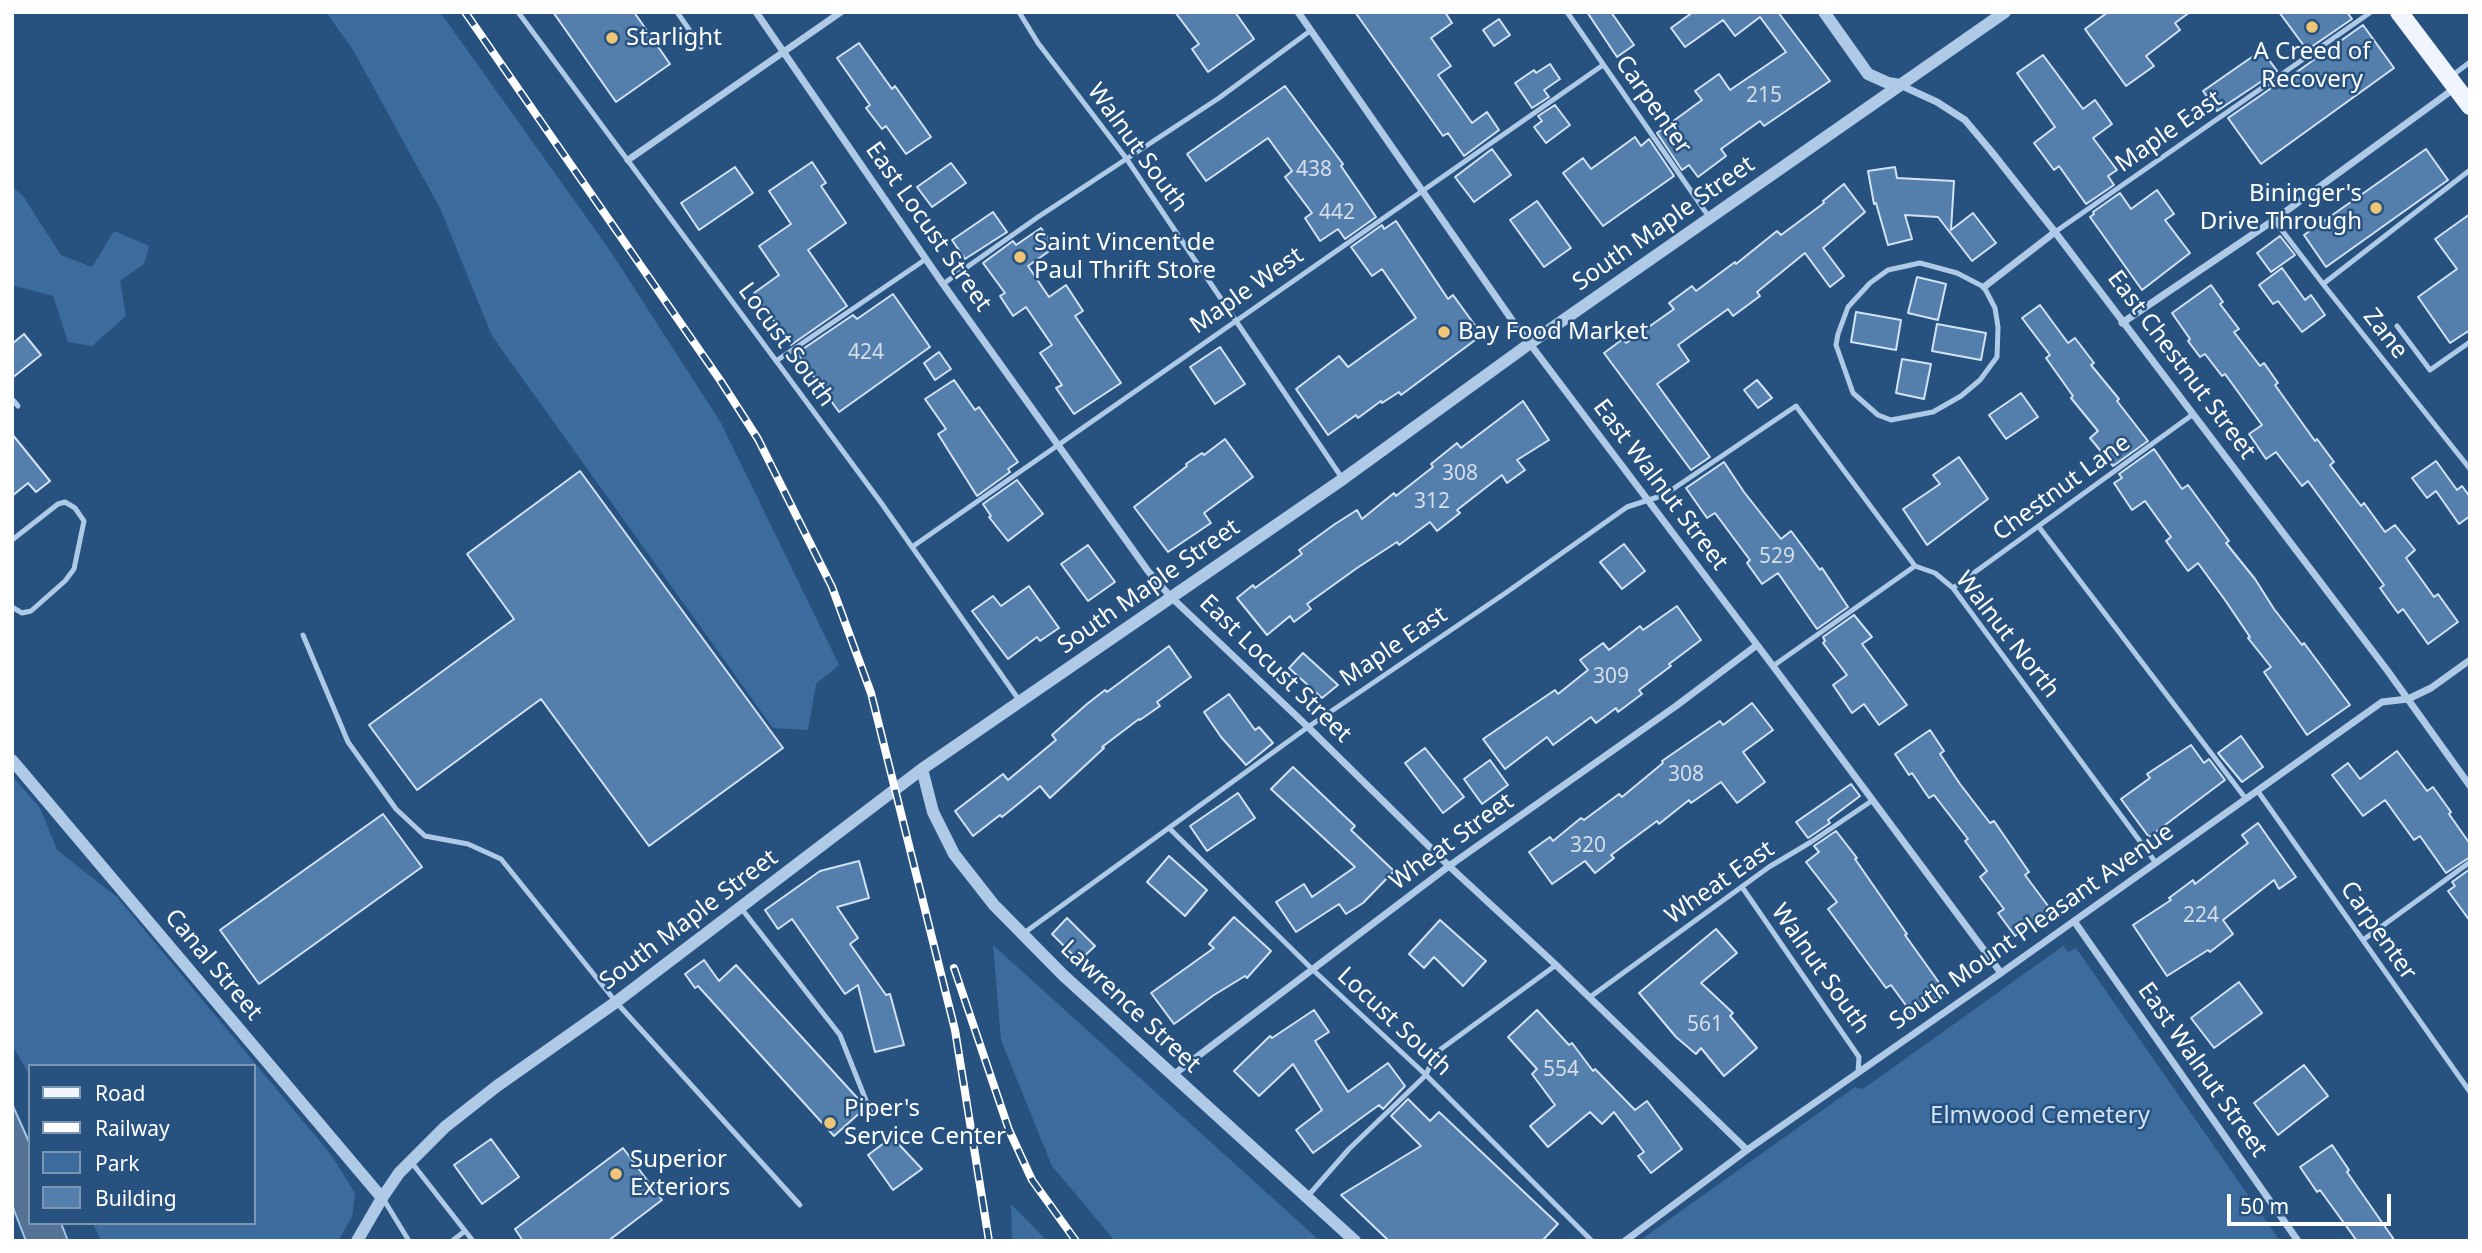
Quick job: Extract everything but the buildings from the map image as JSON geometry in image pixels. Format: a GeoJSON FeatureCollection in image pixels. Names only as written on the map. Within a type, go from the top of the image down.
{"type":"FeatureCollection","features":[{"type":"Feature","properties":{"kind":"main road"},"geometry":{"type":"LineString","coordinates":[[2399,12],[2470,106]]}},
{"type":"Feature","properties":{"kind":"street","name":"East Locust Street"},"geometry":{"type":"LineString","coordinates":[[756,12],[943,284],[1143,564],[1170,596],[1747,1150]]}},
{"type":"Feature","properties":{"kind":"street"},"geometry":{"type":"LineString","coordinates":[[628,160],[841,12]]}},
{"type":"Feature","properties":{"kind":"street","name":"East Walnut Street"},"geometry":{"type":"LineString","coordinates":[[1298,12],[1529,344],[2001,973]]}},
{"type":"Feature","properties":{"kind":"street","name":"East Chestnut Street"},"geometry":{"type":"LineString","coordinates":[[1824,12],[1868,74],[1937,102],[1965,120],[2055,232],[2408,698],[2470,786]]}},
{"type":"Feature","properties":{"kind":"street","name":"South Maple Street"},"geometry":{"type":"LineString","coordinates":[[357,1241],[382,1198],[410,1161],[445,1127],[496,1086],[616,1002],[922,769],[1343,479],[1529,344],[2005,12]]}},
{"type":"Feature","properties":{"kind":"street"},"geometry":{"type":"LineString","coordinates":[[2122,323],[2274,220],[2452,83]]}},
{"type":"Feature","properties":{"kind":"street"},"geometry":{"type":"LineString","coordinates":[[1984,288],[2055,232]]}},
{"type":"Feature","properties":{"kind":"street","name":"Wheat Street"},"geometry":{"type":"LineString","coordinates":[[1173,1075],[1449,866],[1757,646]]}},
{"type":"Feature","properties":{"kind":"street","name":"South Mount Pleasant Avenue"},"geometry":{"type":"LineString","coordinates":[[1625,1241],[1747,1150],[2382,702],[2408,698],[2431,688],[2470,660]]}},
{"type":"Feature","properties":{"kind":"street","name":"Canal Street"},"geometry":{"type":"LineString","coordinates":[[12,761],[382,1198]]}},
{"type":"Feature","properties":{"kind":"street","name":"Lawrence Street"},"geometry":{"type":"LineString","coordinates":[[922,769],[933,812],[954,854],[994,905],[1173,1075],[1355,1241]]}},
{"type":"Feature","properties":{"kind":"street","name":"East Walnut Street"},"geometry":{"type":"LineString","coordinates":[[2074,921],[2298,1241]]}},
{"type":"Feature","properties":{"kind":"lane","name":"Locust South"},"geometry":{"type":"LineString","coordinates":[[518,12],[912,547],[1020,702]]}},
{"type":"Feature","properties":{"kind":"lane"},"geometry":{"type":"LineString","coordinates":[[677,12],[701,47]]}},
{"type":"Feature","properties":{"kind":"lane","name":"Walnut South"},"geometry":{"type":"LineString","coordinates":[[1019,12],[1038,43],[1126,158],[1343,479]]}},
{"type":"Feature","properties":{"kind":"lane","name":"Carpenter"},"geometry":{"type":"LineString","coordinates":[[1567,12],[1710,218]]}},
{"type":"Feature","properties":{"kind":"lane","name":"Maple East"},"geometry":{"type":"LineString","coordinates":[[2055,232],[2371,12]]}},
{"type":"Feature","properties":{"kind":"lane"},"geometry":{"type":"LineString","coordinates":[[943,284],[1126,158],[1219,98],[1310,31]]}},
{"type":"Feature","properties":{"kind":"lane"},"geometry":{"type":"LineString","coordinates":[[2452,83],[2470,62]]}},
{"type":"Feature","properties":{"kind":"lane","name":"Maple West"},"geometry":{"type":"LineString","coordinates":[[912,547],[1603,65]]}},
{"type":"Feature","properties":{"kind":"lane"},"geometry":{"type":"LineString","coordinates":[[2322,284],[2470,170]]}},
{"type":"Feature","properties":{"kind":"lane","name":"Zane"},"geometry":{"type":"LineString","coordinates":[[2274,220],[2470,469]]}},
{"type":"Feature","properties":{"kind":"lane"},"geometry":{"type":"LineString","coordinates":[[776,361],[926,259]]}},
{"type":"Feature","properties":{"kind":"lane"},"geometry":{"type":"LineString","coordinates":[[1920,263],[1956,273],[1984,288],[1994,308],[1998,327],[1997,357],[1980,380],[1961,396],[1933,412],[1891,420],[1878,415],[1853,393],[1836,345],[1848,307],[1870,283],[1888,270],[1920,263]]}},
{"type":"Feature","properties":{"kind":"lane"},"geometry":{"type":"LineString","coordinates":[[2397,326],[2430,370],[2470,342]]}},
{"type":"Feature","properties":{"kind":"lane"},"geometry":{"type":"LineString","coordinates":[[12,399],[18,405]]}},
{"type":"Feature","properties":{"kind":"lane","name":"Maple East"},"geometry":{"type":"LineString","coordinates":[[1022,934],[1308,727],[1507,592],[1627,506],[1664,495],[1796,406]]}},
{"type":"Feature","properties":{"kind":"lane","name":"Walnut North"},"geometry":{"type":"LineString","coordinates":[[1796,406],[1915,566],[1935,573],[1953,588],[2156,863]]}},
{"type":"Feature","properties":{"kind":"lane","name":"Chestnut Lane"},"geometry":{"type":"LineString","coordinates":[[1953,588],[2192,415]]}},
{"type":"Feature","properties":{"kind":"lane"},"geometry":{"type":"LineString","coordinates":[[12,540],[58,504],[65,502],[75,508],[84,521],[74,569],[65,581],[31,611],[22,613],[12,607]]}},
{"type":"Feature","properties":{"kind":"lane"},"geometry":{"type":"LineString","coordinates":[[2039,527],[2246,799]]}},
{"type":"Feature","properties":{"kind":"lane"},"geometry":{"type":"LineString","coordinates":[[1773,666],[1915,566]]}},
{"type":"Feature","properties":{"kind":"lane"},"geometry":{"type":"LineString","coordinates":[[303,635],[348,742],[396,809],[425,836],[468,844],[501,859],[616,1002],[800,1205]]}},
{"type":"Feature","properties":{"kind":"lane","name":"Carpenter"},"geometry":{"type":"LineString","coordinates":[[2258,790],[2470,1092]]}},
{"type":"Feature","properties":{"kind":"lane","name":"Wheat East"},"geometry":{"type":"LineString","coordinates":[[1590,997],[1742,887],[1873,800]]}},
{"type":"Feature","properties":{"kind":"lane","name":"Locust South"},"geometry":{"type":"LineString","coordinates":[[1170,829],[1312,970],[1426,1075],[1592,1241]]}},
{"type":"Feature","properties":{"kind":"lane"},"geometry":{"type":"LineString","coordinates":[[2363,940],[2470,862]]}},
{"type":"Feature","properties":{"kind":"lane","name":"Walnut South"},"geometry":{"type":"LineString","coordinates":[[1742,887],[1859,1057],[1858,1073]]}},
{"type":"Feature","properties":{"kind":"lane"},"geometry":{"type":"LineString","coordinates":[[741,908],[839,1035],[871,1114]]}},
{"type":"Feature","properties":{"kind":"lane"},"geometry":{"type":"LineString","coordinates":[[1307,1196],[1349,1149],[1426,1075],[1441,1049],[1556,965]]}},
{"type":"Feature","properties":{"kind":"lane"},"geometry":{"type":"LineString","coordinates":[[410,1161],[472,1241]]}},
{"type":"Feature","properties":{"kind":"lane"},"geometry":{"type":"LineString","coordinates":[[382,1198],[409,1241]]}},
{"type":"Feature","properties":{"kind":"lane"},"geometry":{"type":"LineString","coordinates":[[452,1241],[465,1231]]}},
{"type":"Feature","properties":{"kind":"green space"},"geometry":{"type":"Polygon","coordinates":[[[326,12],[440,12],[609,249],[721,423],[839,665],[816,684],[808,730],[773,728],[492,336],[440,208],[353,50],[326,12]]]}},
{"type":"Feature","properties":{"kind":"green space"},"geometry":{"type":"Polygon","coordinates":[[[12,187],[23,196],[61,255],[92,267],[114,231],[149,246],[144,264],[120,281],[126,316],[92,346],[68,342],[53,296],[12,285],[12,187]]]}},
{"type":"Feature","properties":{"kind":"green space"},"geometry":{"type":"Polygon","coordinates":[[[12,776],[40,808],[57,850],[117,897],[256,1064],[28,1064],[28,1073],[12,1045],[12,776]]]}},
{"type":"Feature","properties":{"kind":"green space"},"geometry":{"type":"Polygon","coordinates":[[[993,945],[1320,1241],[1115,1241],[1052,1166],[1001,1040],[993,945]]]}},
{"type":"Feature","properties":{"kind":"green space","name":"Elmwood Cemetery"},"geometry":{"type":"Polygon","coordinates":[[[2063,946],[2068,952],[2076,948],[2280,1241],[1639,1241],[1855,1087],[1862,1089],[1873,1082],[2063,946]]]}},
{"type":"Feature","properties":{"kind":"green space"},"geometry":{"type":"Polygon","coordinates":[[[256,1064],[332,1156],[355,1193],[352,1217],[338,1241],[101,1241],[94,1225],[256,1225],[256,1064]]]}},
{"type":"Feature","properties":{"kind":"green space"},"geometry":{"type":"Polygon","coordinates":[[[1011,1204],[1047,1241],[1012,1241],[1011,1204]]]}},
{"type":"Feature","properties":{"kind":"shaded area"},"geometry":{"type":"Polygon","coordinates":[[[12,1104],[28,1140],[28,1225],[62,1225],[68,1241],[26,1241],[12,1205],[12,1104]]]}},
{"type":"Feature","properties":{"kind":"railway"},"geometry":{"type":"LineString","coordinates":[[465,12],[758,439],[832,587],[871,693],[955,1030],[989,1241]]}},
{"type":"Feature","properties":{"kind":"railway"},"geometry":{"type":"LineString","coordinates":[[954,968],[1009,1130],[1032,1180],[1076,1241]]}},
{"type":"Feature","properties":{"kind":"place","name":"A Creed of Recovery"},"geometry":{"type":"Point","coordinates":[2312,27]}},
{"type":"Feature","properties":{"kind":"place","name":"Starlight"},"geometry":{"type":"Point","coordinates":[612,38]}},
{"type":"Feature","properties":{"kind":"place","name":"Bininger's Drive Through"},"geometry":{"type":"Point","coordinates":[2376,208]}},
{"type":"Feature","properties":{"kind":"place","name":"Saint Vincent de Paul Thrift Store"},"geometry":{"type":"Point","coordinates":[1020,257]}},
{"type":"Feature","properties":{"kind":"place","name":"Bay Food Market"},"geometry":{"type":"Point","coordinates":[1444,332]}},
{"type":"Feature","properties":{"kind":"place","name":"Piper's Service Center"},"geometry":{"type":"Point","coordinates":[830,1123]}},
{"type":"Feature","properties":{"kind":"place","name":"Superior Exteriors"},"geometry":{"type":"Point","coordinates":[616,1174]}}]}
